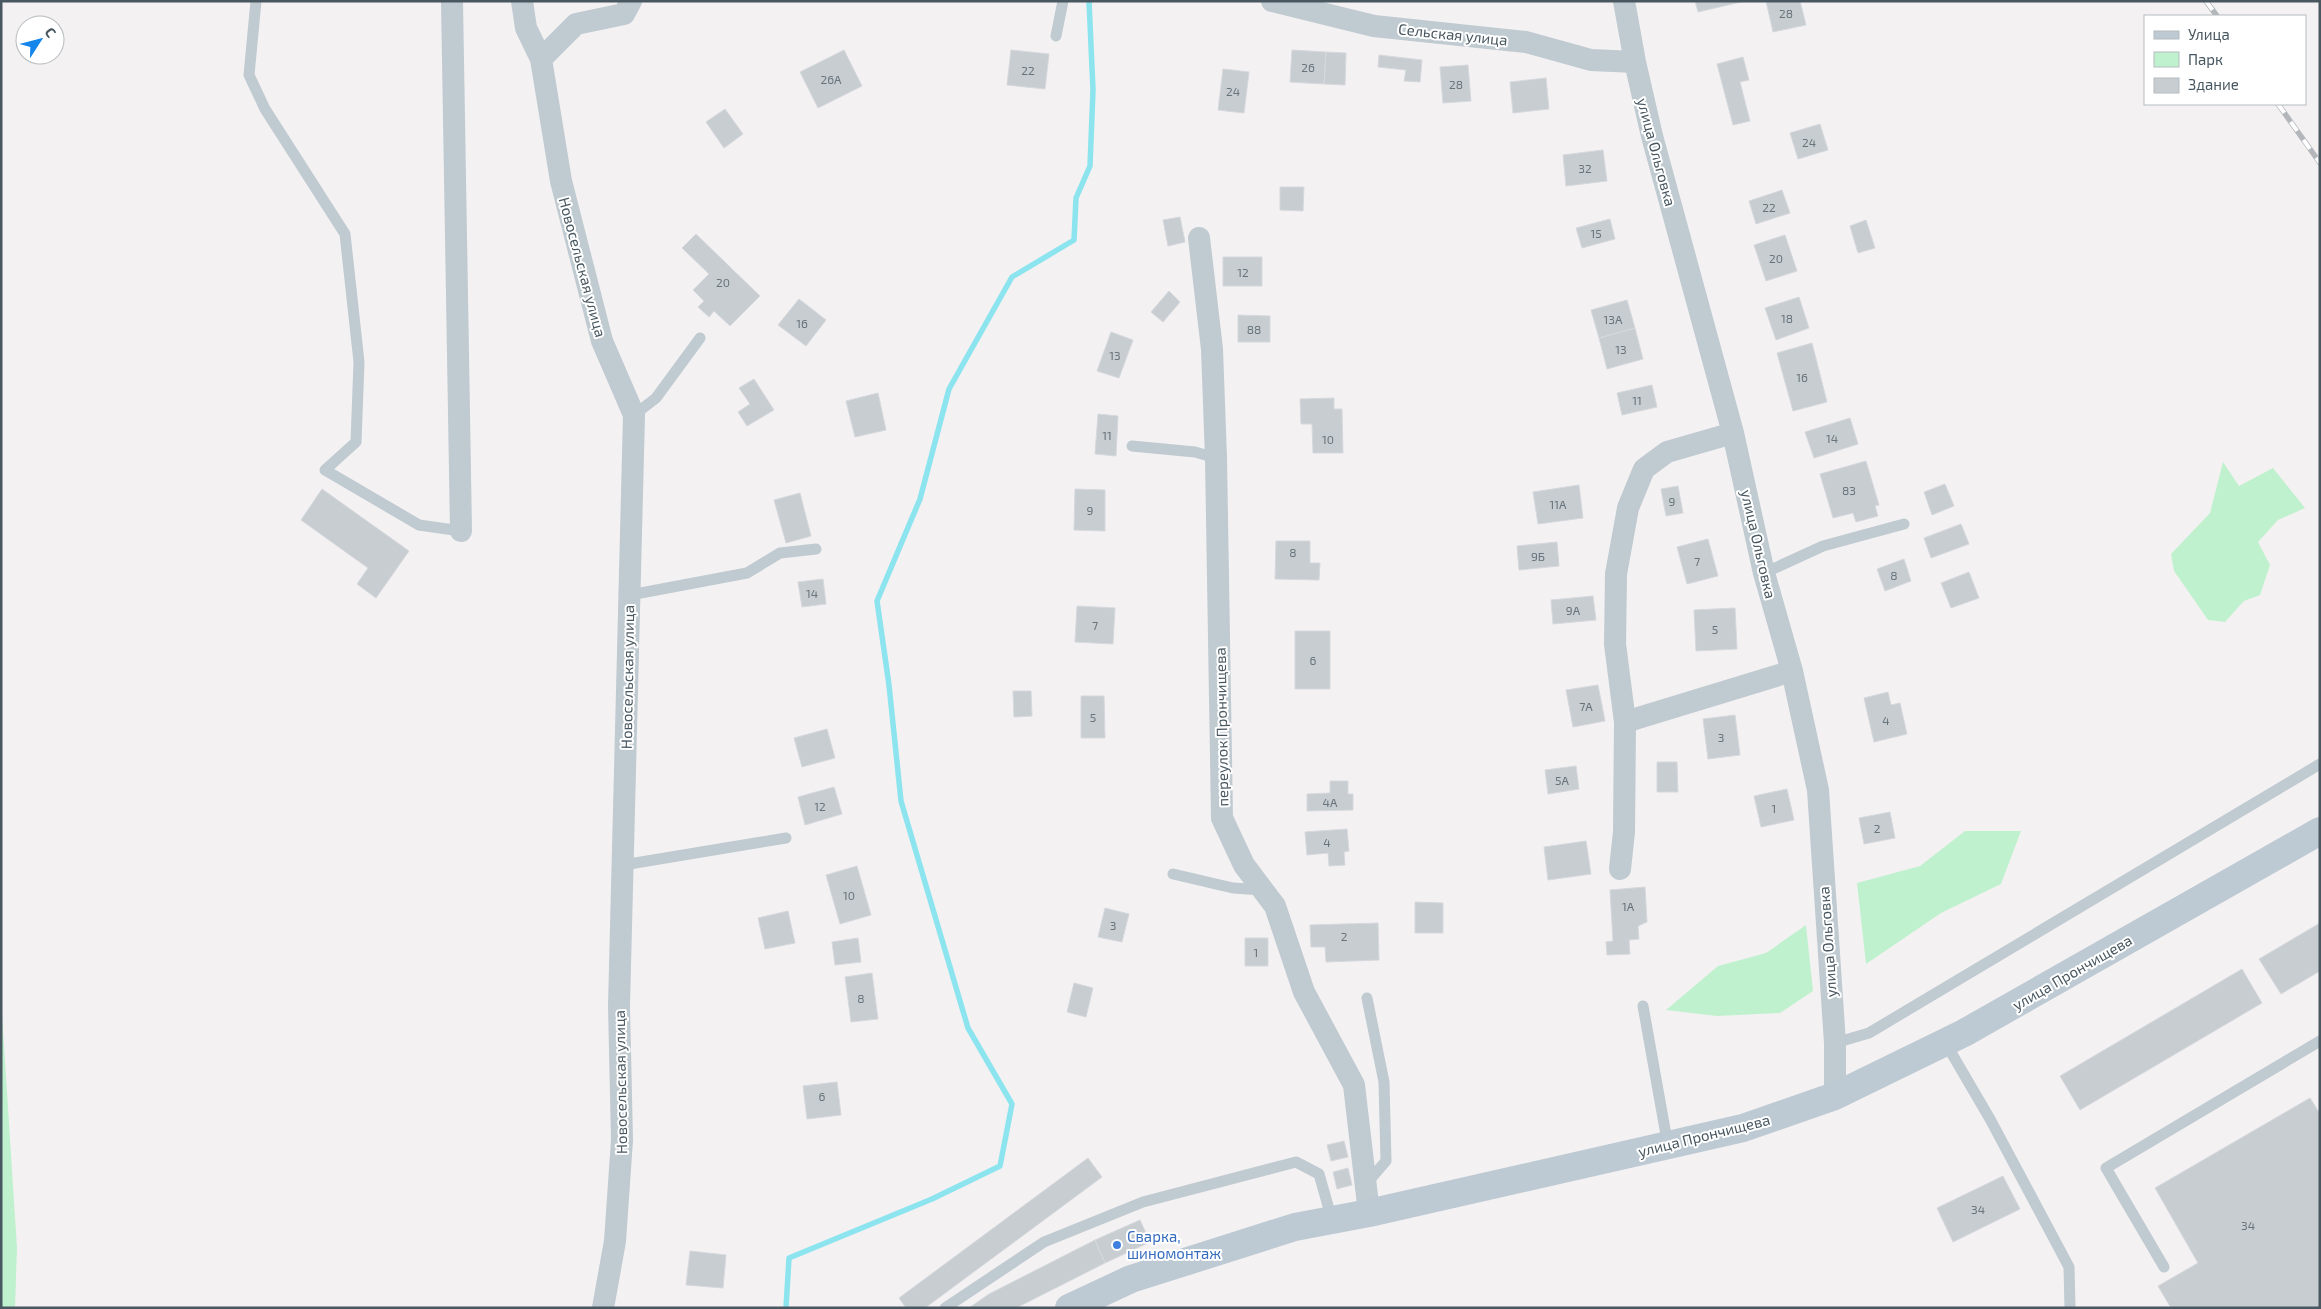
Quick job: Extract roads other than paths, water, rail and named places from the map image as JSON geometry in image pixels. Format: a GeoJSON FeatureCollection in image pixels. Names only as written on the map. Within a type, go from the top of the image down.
{"type":"FeatureCollection","features":[{"type":"Feature","properties":{"kind":"street"},"geometry":{"type":"LineString","coordinates":[[452,1],[461,531]]}},
{"type":"Feature","properties":{"kind":"street","name":"Новосельская улица"},"geometry":{"type":"LineString","coordinates":[[522,1],[526,28],[541,59],[561,181],[602,341],[634,415],[619,1006],[622,1140],[615,1241],[603,1308]]}},
{"type":"Feature","properties":{"kind":"street"},"geometry":{"type":"LineString","coordinates":[[541,59],[576,24],[624,14],[631,1]]}},
{"type":"Feature","properties":{"kind":"street","name":"Сельская улица"},"geometry":{"type":"LineString","coordinates":[[1272,1],[1374,26],[1526,42],[1591,60],[1634,62]]}},
{"type":"Feature","properties":{"kind":"street","name":"улица Ольговка"},"geometry":{"type":"LineString","coordinates":[[1624,1],[1634,62],[1652,136],[1734,433],[1764,573],[1792,671],[1818,790],[1835,1043],[1835,1096]]}},
{"type":"Feature","properties":{"kind":"street","name":"переулок Прончищева"},"geometry":{"type":"LineString","coordinates":[[1199,238],[1212,348],[1216,458],[1222,818],[1244,865],[1274,906],[1304,992],[1354,1085],[1369,1214]]}},
{"type":"Feature","properties":{"kind":"street"},"geometry":{"type":"LineString","coordinates":[[1620,869],[1624,832],[1626,722],[1615,644],[1616,574],[1628,508],[1644,469],[1667,452],[1734,433]]}},
{"type":"Feature","properties":{"kind":"street"},"geometry":{"type":"LineString","coordinates":[[1626,722],[1792,671]]}},
{"type":"Feature","properties":{"kind":"street","name":"улица Прончищева"},"geometry":{"type":"LineString","coordinates":[[1069,1308],[1131,1279],[1295,1228],[1369,1214],[1743,1128],[1835,1096],[1946,1042],[2320,831]]}},
{"type":"Feature","properties":{"kind":"lane"},"geometry":{"type":"LineString","coordinates":[[256,1],[249,75],[265,109],[345,234],[359,362],[356,442],[325,470],[420,524],[461,531]]}},
{"type":"Feature","properties":{"kind":"lane"},"geometry":{"type":"LineString","coordinates":[[1056,36],[1063,1]]}},
{"type":"Feature","properties":{"kind":"lane"},"geometry":{"type":"LineString","coordinates":[[634,415],[656,398],[700,338]]}},
{"type":"Feature","properties":{"kind":"lane"},"geometry":{"type":"LineString","coordinates":[[1132,446],[1195,452],[1216,458]]}},
{"type":"Feature","properties":{"kind":"lane"},"geometry":{"type":"LineString","coordinates":[[1764,573],[1823,546],[1904,524]]}},
{"type":"Feature","properties":{"kind":"lane"},"geometry":{"type":"LineString","coordinates":[[630,595],[747,573],[780,553],[816,549]]}},
{"type":"Feature","properties":{"kind":"lane"},"geometry":{"type":"LineString","coordinates":[[1835,1043],[1869,1034],[2320,764]]}},
{"type":"Feature","properties":{"kind":"lane"},"geometry":{"type":"LineString","coordinates":[[623,864],[786,838]]}},
{"type":"Feature","properties":{"kind":"lane"},"geometry":{"type":"LineString","coordinates":[[1173,874],[1233,888],[1263,890]]}},
{"type":"Feature","properties":{"kind":"lane"},"geometry":{"type":"LineString","coordinates":[[1366,998],[1384,1082],[1386,1161],[1366,1184]]}},
{"type":"Feature","properties":{"kind":"lane"},"geometry":{"type":"LineString","coordinates":[[1643,1006],[1668,1146]]}},
{"type":"Feature","properties":{"kind":"lane"},"geometry":{"type":"LineString","coordinates":[[2164,1268],[2106,1168],[2320,1041]]}},
{"type":"Feature","properties":{"kind":"lane"},"geometry":{"type":"LineString","coordinates":[[1946,1042],[1990,1119],[2069,1268],[2070,1308]]}},
{"type":"Feature","properties":{"kind":"lane"},"geometry":{"type":"LineString","coordinates":[[945,1308],[1044,1242],[1143,1202],[1296,1162],[1319,1174],[1332,1220]]}},
{"type":"Feature","properties":{"kind":"waterway"},"geometry":{"type":"LineString","coordinates":[[786,1308],[789,1258],[932,1199],[1000,1166],[1012,1104],[968,1028],[901,801],[889,685],[877,601],[920,499],[949,389],[1012,277],[1074,240],[1076,198],[1090,166],[1093,90],[1089,1]]}},
{"type":"Feature","properties":{"kind":"railway"},"geometry":{"type":"LineString","coordinates":[[2206,1],[2216,15]]}},
{"type":"Feature","properties":{"kind":"railway"},"geometry":{"type":"LineString","coordinates":[[2279,105],[2320,163]]}},
{"type":"Feature","properties":{"kind":"place","name":"Сварка, шиномонтаж"},"geometry":{"type":"Point","coordinates":[1117,1245]}}]}
